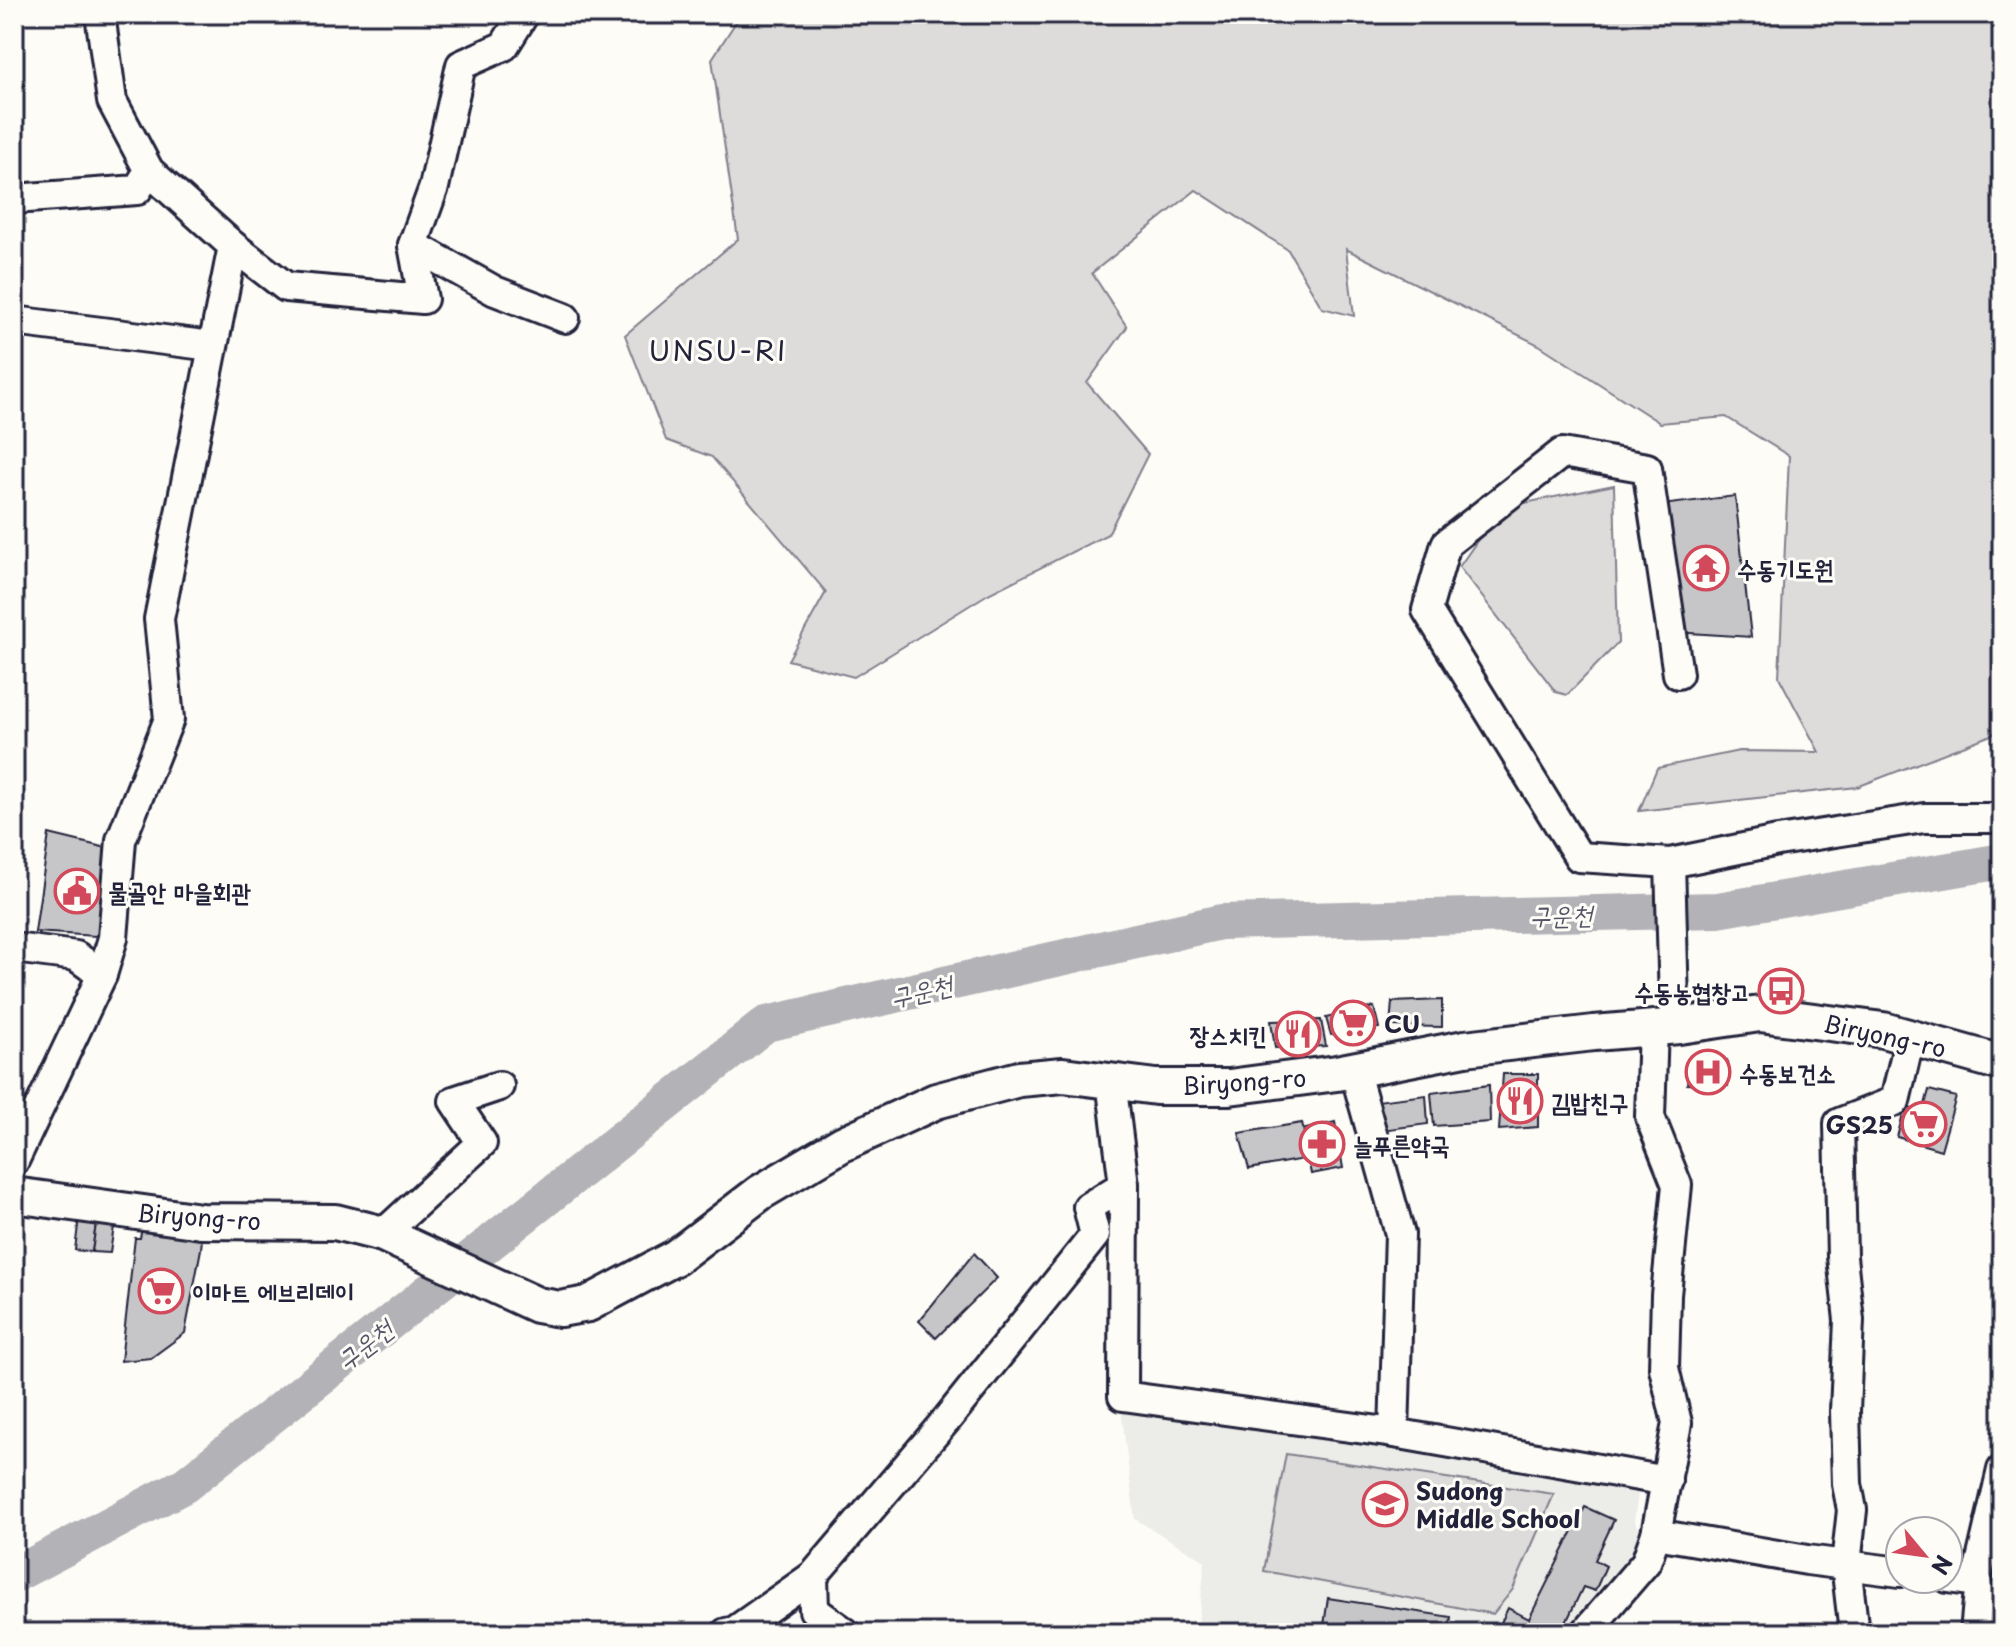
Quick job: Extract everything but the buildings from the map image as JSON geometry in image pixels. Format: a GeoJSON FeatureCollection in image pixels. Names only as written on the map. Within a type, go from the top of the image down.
{"type":"FeatureCollection","features":[{"type":"Feature","properties":{"kind":"main road","name":"Biryong-ro"},"geometry":{"type":"LineString","coordinates":[[14,1195],[201,1221],[335,1222],[383,1234],[537,1305],[560,1309],[588,1304],[676,1257],[761,1192],[842,1144],[936,1101],[1019,1079],[1063,1075],[1156,1087],[1229,1087],[1354,1069],[1465,1048],[1669,1019],[1760,1014],[1883,1030],[2002,1063]]}},
{"type":"Feature","properties":{"kind":"street"},"geometry":{"type":"LineString","coordinates":[[100,14],[112,101],[149,171],[233,246],[286,287],[423,299],[413,245],[434,187],[461,65],[504,46],[524,14]]}},
{"type":"Feature","properties":{"kind":"street"},"geometry":{"type":"LineString","coordinates":[[14,199],[137,190],[149,171]]}},
{"type":"Feature","properties":{"kind":"street"},"geometry":{"type":"LineString","coordinates":[[413,245],[495,291],[565,318]]}},
{"type":"Feature","properties":{"kind":"street"},"geometry":{"type":"LineString","coordinates":[[14,1161],[102,975],[113,938],[121,840],[169,719],[159,619],[233,246]]}},
{"type":"Feature","properties":{"kind":"street"},"geometry":{"type":"LineString","coordinates":[[14,321],[212,346]]}},
{"type":"Feature","properties":{"kind":"street"},"geometry":{"type":"LineString","coordinates":[[1678,674],[1647,468],[1562,453],[1446,544],[1427,610],[1579,857],[1670,867],[1778,841],[1924,818],[2002,818]]}},
{"type":"Feature","properties":{"kind":"street"},"geometry":{"type":"LineString","coordinates":[[1585,1633],[1646,1562],[1656,1534],[1677,1423],[1664,1368],[1666,1295],[1677,1185],[1650,1117],[1669,1019],[1670,867]]}},
{"type":"Feature","properties":{"kind":"street"},"geometry":{"type":"LineString","coordinates":[[14,948],[76,956],[102,975]]}},
{"type":"Feature","properties":{"kind":"street"},"geometry":{"type":"LineString","coordinates":[[1854,1633],[1846,1564],[1852,1510],[1847,1484],[1845,1426],[1849,1320],[1842,1257],[1839,1123],[1895,1101],[1910,1037]]}},
{"type":"Feature","properties":{"kind":"street"},"geometry":{"type":"LineString","coordinates":[[1354,1069],[1400,1234],[1394,1433]]}},
{"type":"Feature","properties":{"kind":"street"},"geometry":{"type":"LineString","coordinates":[[1111,1081],[1124,1185],[1123,1396],[1394,1433],[1667,1481]]}},
{"type":"Feature","properties":{"kind":"street"},"geometry":{"type":"LineString","coordinates":[[383,1234],[482,1143],[454,1101],[499,1086]]}},
{"type":"Feature","properties":{"kind":"street"},"geometry":{"type":"LineString","coordinates":[[726,1633],[735,1631],[813,1576],[948,1418],[1095,1235],[1088,1207],[1124,1185]]}},
{"type":"Feature","properties":{"kind":"street"},"geometry":{"type":"LineString","coordinates":[[1975,1633],[1976,1586],[2002,1470]]}},
{"type":"Feature","properties":{"kind":"street"},"geometry":{"type":"LineString","coordinates":[[1656,1534],[1884,1570]]}},
{"type":"Feature","properties":{"kind":"street"},"geometry":{"type":"LineString","coordinates":[[813,1576],[814,1610],[846,1633]]}},
{"type":"Feature","properties":{"kind":"shaded area"},"geometry":{"type":"Polygon","coordinates":[[[741,14],[2002,14],[2002,710],[1994,734],[1857,787],[1639,811],[1657,768],[1739,751],[1819,752],[1779,677],[1789,456],[1726,417],[1660,423],[1539,345],[1346,249],[1354,316],[1322,308],[1288,250],[1196,190],[1092,273],[1127,327],[1087,383],[1148,454],[1108,534],[988,594],[854,677],[788,660],[826,592],[712,457],[666,440],[625,335],[738,239],[712,59],[741,14]]]}},
{"type":"Feature","properties":{"kind":"shaded area"},"geometry":{"type":"Polygon","coordinates":[[[1614,485],[1618,643],[1567,695],[1556,692],[1459,567],[1500,508],[1614,485]]]}},
{"type":"Feature","properties":{"kind":"shaded area","name":"Sudong Middle School"},"geometry":{"type":"Polygon","coordinates":[[[1127,1395],[1639,1488],[1634,1520],[1641,1535],[1620,1578],[1573,1633],[1197,1633],[1205,1561],[1135,1519],[1121,1409],[1127,1395]]]}},
{"type":"Feature","properties":{"kind":"shaded area"},"geometry":{"type":"Polygon","coordinates":[[[1286,1454],[1554,1494],[1513,1589],[1493,1614],[1264,1571],[1286,1454]]]}},
{"type":"Feature","properties":{"kind":"waterway","name":"구운천"},"geometry":{"type":"LineString","coordinates":[[14,1575],[185,1485],[766,1024],[1221,922],[1718,910],[2002,861]]}},
{"type":"Feature","properties":{"kind":"place","name":"수동기도원"},"geometry":{"type":"Point","coordinates":[1706,568]}},
{"type":"Feature","properties":{"kind":"place","name":"물골안 마을회관"},"geometry":{"type":"Point","coordinates":[77,891]}},
{"type":"Feature","properties":{"kind":"place","name":"수동농협창고"},"geometry":{"type":"Point","coordinates":[1781,991]}},
{"type":"Feature","properties":{"kind":"place","name":"CU"},"geometry":{"type":"Point","coordinates":[1353,1023]}},
{"type":"Feature","properties":{"kind":"place","name":"장스치킨"},"geometry":{"type":"Point","coordinates":[1298,1034]}},
{"type":"Feature","properties":{"kind":"place","name":"수동보건소"},"geometry":{"type":"Point","coordinates":[1708,1072]}},
{"type":"Feature","properties":{"kind":"place","name":"김밥친구"},"geometry":{"type":"Point","coordinates":[1520,1101]}},
{"type":"Feature","properties":{"kind":"place","name":"GS25"},"geometry":{"type":"Point","coordinates":[1924,1124]}},
{"type":"Feature","properties":{"kind":"place","name":"늘푸른약국"},"geometry":{"type":"Point","coordinates":[1322,1144]}},
{"type":"Feature","properties":{"kind":"place","name":"이마트 에브리데이"},"geometry":{"type":"Point","coordinates":[161,1291]}},
{"type":"Feature","properties":{"kind":"place","name":"Sudong Middle School"},"geometry":{"type":"Point","coordinates":[1385,1504]}},
{"type":"Feature","properties":{"kind":"district","name":"UNSU-RI"},"geometry":{"type":"Point","coordinates":[718,349]}}]}
